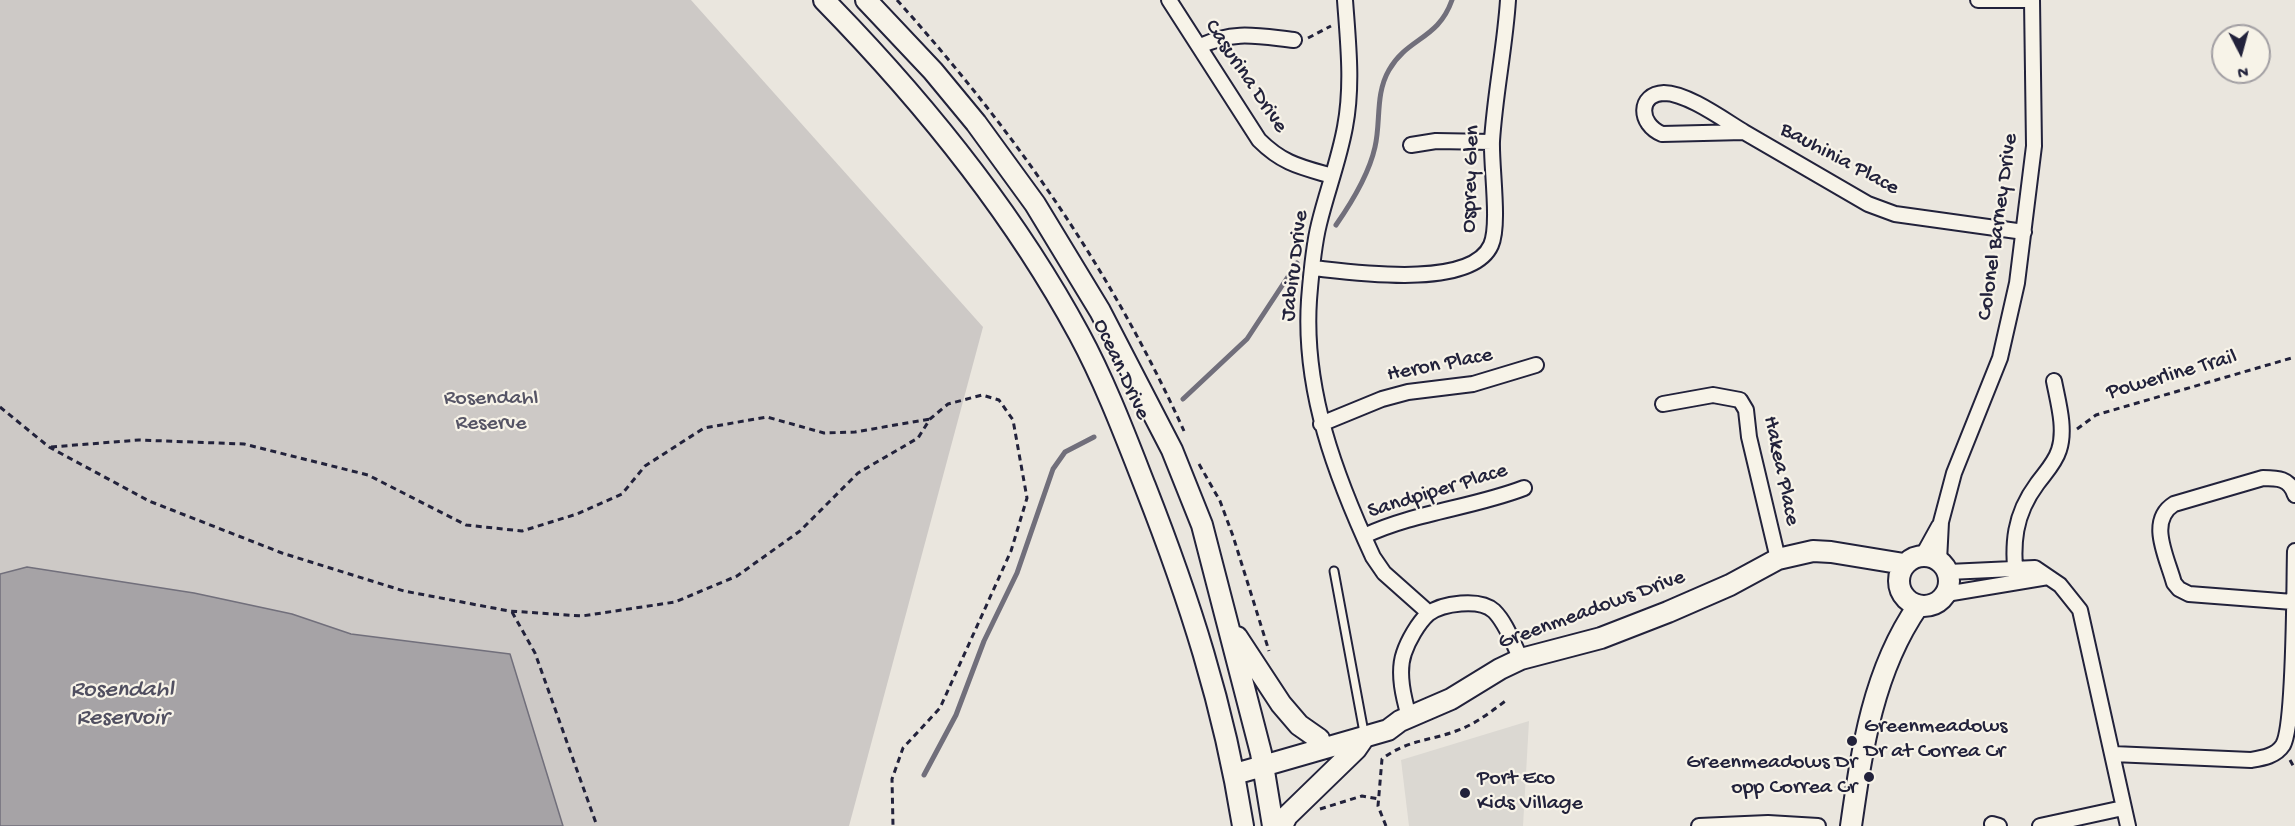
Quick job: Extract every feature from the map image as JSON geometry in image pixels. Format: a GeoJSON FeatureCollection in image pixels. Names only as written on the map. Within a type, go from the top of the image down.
{"type":"FeatureCollection","features":[{"type":"Feature","properties":{"kind":"main road","name":"Ocean Drive"},"geometry":{"type":"LineString","coordinates":[[824,0],[875,52],[940,129],[1020,240],[1079,334],[1123,431],[1177,568],[1207,659],[1233,767],[1243,826]]}},
{"type":"Feature","properties":{"kind":"main road","name":"Ocean Drive"},"geometry":{"type":"LineString","coordinates":[[866,0],[933,71],[976,123],[1035,204],[1076,268],[1172,450],[1202,525],[1262,760],[1273,826]]}},
{"type":"Feature","properties":{"kind":"main road","name":"Greenmeadows Drive"},"geometry":{"type":"LineString","coordinates":[[1262,760],[1318,739],[1388,730],[1405,719],[1451,699],[1521,659],[1593,640],[1657,616],[1730,585],[1778,559],[1813,551],[1856,554],[1901,572]]}},
{"type":"Feature","properties":{"kind":"main road"},"geometry":{"type":"LineString","coordinates":[[1913,558],[1937,563],[1949,581],[1946,594],[1934,604],[1913,603],[1900,591],[1901,572],[1913,558]]}},
{"type":"Feature","properties":{"kind":"main road"},"geometry":{"type":"LineString","coordinates":[[1851,826],[1867,726],[1900,632],[1913,603]]}},
{"type":"Feature","properties":{"kind":"main road"},"geometry":{"type":"LineString","coordinates":[[1228,625],[1243,644],[1260,675],[1281,705],[1299,725],[1318,739]]}},
{"type":"Feature","properties":{"kind":"main road","name":"Greenmeadows Drive"},"geometry":{"type":"LineString","coordinates":[[1233,767],[1364,732]]}},
{"type":"Feature","properties":{"kind":"main road"},"geometry":{"type":"LineString","coordinates":[[1282,826],[1287,816],[1356,749],[1364,732]]}},
{"type":"Feature","properties":{"kind":"street","name":"Casurina Drive"},"geometry":{"type":"LineString","coordinates":[[1168,0],[1200,46],[1258,140],[1273,154],[1290,164],[1332,176]]}},
{"type":"Feature","properties":{"kind":"street","name":"Jabiru Drive"},"geometry":{"type":"LineString","coordinates":[[1345,0],[1348,103],[1319,225],[1312,268],[1309,302],[1310,354],[1320,424],[1364,536],[1384,573],[1429,614]]}},
{"type":"Feature","properties":{"kind":"street","name":"Osprey Glen"},"geometry":{"type":"LineString","coordinates":[[1312,268],[1388,276],[1424,275],[1460,267],[1484,255],[1493,236],[1492,142],[1508,0]]}},
{"type":"Feature","properties":{"kind":"street"},"geometry":{"type":"LineString","coordinates":[[1978,0],[2032,0]]}},
{"type":"Feature","properties":{"kind":"street","name":"Colonel Barney Drive"},"geometry":{"type":"LineString","coordinates":[[1937,563],[1941,522],[1954,472],[2000,358],[2017,283],[2034,146],[2032,0]]}},
{"type":"Feature","properties":{"kind":"street"},"geometry":{"type":"LineString","coordinates":[[1200,46],[1221,36],[1235,34],[1294,39]]}},
{"type":"Feature","properties":{"kind":"street","name":"Bauhinia Place"},"geometry":{"type":"LineString","coordinates":[[1744,132],[1662,134],[1651,130],[1646,123],[1644,110],[1650,99],[1662,93],[1675,95],[1698,105],[1868,204],[1895,214],[2024,232]]}},
{"type":"Feature","properties":{"kind":"street"},"geometry":{"type":"LineString","coordinates":[[1411,145],[1436,141],[1492,142]]}},
{"type":"Feature","properties":{"kind":"street","name":"Heron Place"},"geometry":{"type":"LineString","coordinates":[[1320,424],[1408,392],[1473,384],[1536,365]]}},
{"type":"Feature","properties":{"kind":"street"},"geometry":{"type":"LineString","coordinates":[[2016,574],[2015,525],[2027,498],[2055,462],[2060,448],[2061,432],[2054,381]]}},
{"type":"Feature","properties":{"kind":"street","name":"Hakea Place"},"geometry":{"type":"LineString","coordinates":[[1663,404],[1713,394],[1740,400],[1749,422],[1749,438],[1778,559]]}},
{"type":"Feature","properties":{"kind":"street"},"geometry":{"type":"LineString","coordinates":[[2294,602],[2199,596],[2179,589],[2175,583],[2159,527],[2164,510],[2174,504],[2263,478],[2277,478],[2286,481],[2295,495]]}},
{"type":"Feature","properties":{"kind":"street","name":"Sandpiper Place"},"geometry":{"type":"LineString","coordinates":[[1364,536],[1389,524],[1494,500],[1524,488]]}},
{"type":"Feature","properties":{"kind":"street"},"geometry":{"type":"LineString","coordinates":[[2114,754],[2251,760],[2268,757],[2278,751],[2284,744],[2291,714],[2295,551]]}},
{"type":"Feature","properties":{"kind":"street"},"geometry":{"type":"LineString","coordinates":[[1937,563],[2016,574]]}},
{"type":"Feature","properties":{"kind":"street"},"geometry":{"type":"LineString","coordinates":[[1946,594],[2035,568],[2070,595],[2080,610],[2114,754],[2128,826]]}},
{"type":"Feature","properties":{"kind":"street"},"geometry":{"type":"LineString","coordinates":[[1405,719],[1403,656],[1411,637],[1429,614],[1462,603],[1484,605],[1493,610],[1501,620],[1521,659]]}},
{"type":"Feature","properties":{"kind":"street"},"geometry":{"type":"LineString","coordinates":[[2040,826],[2123,808]]}},
{"type":"Feature","properties":{"kind":"street"},"geometry":{"type":"LineString","coordinates":[[1699,826],[1768,823],[1818,826]]}},
{"type":"Feature","properties":{"kind":"lane"},"geometry":{"type":"LineString","coordinates":[[1334,571],[1364,732]]}},
{"type":"Feature","properties":{"kind":"path"},"geometry":{"type":"LineString","coordinates":[[1294,39],[1318,34],[1347,19]]}},
{"type":"Feature","properties":{"kind":"path","name":"Powerline Trail"},"geometry":{"type":"LineString","coordinates":[[2061,432],[2075,431],[2096,415],[2295,357]]}},
{"type":"Feature","properties":{"kind":"path"},"geometry":{"type":"LineString","coordinates":[[0,406],[49,447],[149,501],[282,553],[404,591],[512,612],[582,616],[675,602],[737,576],[800,531],[858,473],[918,438],[930,419],[948,404],[969,396],[982,395],[999,400],[1013,420],[1027,498],[1011,551],[940,708],[903,748],[892,779],[893,826]]}},
{"type":"Feature","properties":{"kind":"path"},"geometry":{"type":"LineString","coordinates":[[49,447],[139,440],[244,444],[368,475],[466,525],[522,531],[577,514],[622,494],[645,466],[704,428],[767,417],[824,433],[855,432],[930,419]]}},
{"type":"Feature","properties":{"kind":"path"},"geometry":{"type":"LineString","coordinates":[[512,612],[535,653],[597,826]]}},
{"type":"Feature","properties":{"kind":"path"},"geometry":{"type":"LineString","coordinates":[[1386,826],[1378,806],[1382,759],[1399,746],[1456,731],[1480,720],[1508,699]]}},
{"type":"Feature","properties":{"kind":"path"},"geometry":{"type":"LineString","coordinates":[[1304,800],[1318,809],[1362,796],[1379,799]]}},
{"type":"Feature","properties":{"kind":"shaded area","name":"Port Eco Kids Village"},"geometry":{"type":"Polygon","coordinates":[[[1529,721],[1523,826],[1409,826],[1401,760],[1529,721]]]}},
{"type":"Feature","properties":{"kind":"green space","name":"Rosendahl Reserve"},"geometry":{"type":"Polygon","coordinates":[[[0,0],[691,0],[983,327],[849,826],[0,826],[0,0]]]}},
{"type":"Feature","properties":{"kind":"water","name":"Rosendahl Reservoir"},"geometry":{"type":"Polygon","coordinates":[[[27,567],[194,593],[292,614],[351,634],[510,654],[563,826],[0,826],[0,574],[27,567]]]}},
{"type":"Feature","properties":{"kind":"waterway"},"geometry":{"type":"LineString","coordinates":[[1336,225],[1369,167],[1377,137],[1380,98],[1389,70],[1405,51],[1439,23],[1452,0]]}},
{"type":"Feature","properties":{"kind":"waterway"},"geometry":{"type":"LineString","coordinates":[[1183,399],[1247,339],[1297,263]]}},
{"type":"Feature","properties":{"kind":"waterway"},"geometry":{"type":"LineString","coordinates":[[924,775],[956,715],[984,641],[1017,573],[1053,469],[1065,452],[1094,437]]}},
{"type":"Feature","properties":{"kind":"place","name":"Greenmeadows Dr at Correa Cr"},"geometry":{"type":"Point","coordinates":[1852,741]}},
{"type":"Feature","properties":{"kind":"place","name":"Greenmeadows Dr opp Correa Cr"},"geometry":{"type":"Point","coordinates":[1869,777]}},
{"type":"Feature","properties":{"kind":"place","name":"Port Eco Kids Village"},"geometry":{"type":"Point","coordinates":[1465,793]}}]}
